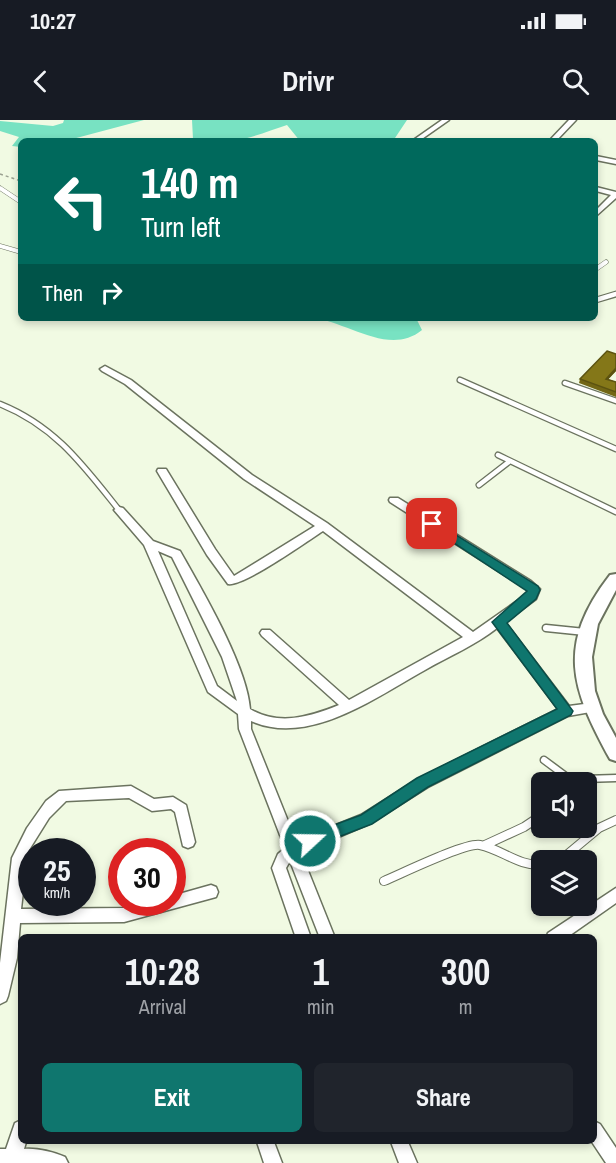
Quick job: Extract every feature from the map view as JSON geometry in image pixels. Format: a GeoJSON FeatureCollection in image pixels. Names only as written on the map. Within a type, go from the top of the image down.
{"type":"FeatureCollection","features":[{"type":"Feature","properties":{"kind":"main road"},"geometry":{"type":"LineString","coordinates":[[616,579],[592,615],[585,632],[582,668],[592,708],[616,754]]}},
{"type":"Feature","properties":{"kind":"street"},"geometry":{"type":"LineString","coordinates":[[419,138],[446,120]]}},
{"type":"Feature","properties":{"kind":"street"},"geometry":{"type":"LineString","coordinates":[[555,138],[573,120]]}},
{"type":"Feature","properties":{"kind":"street"},"geometry":{"type":"LineString","coordinates":[[598,158],[616,162]]}},
{"type":"Feature","properties":{"kind":"street"},"geometry":{"type":"LineString","coordinates":[[598,190],[616,194]]}},
{"type":"Feature","properties":{"kind":"street"},"geometry":{"type":"LineString","coordinates":[[598,212],[616,194]]}},
{"type":"Feature","properties":{"kind":"street"},"geometry":{"type":"LineString","coordinates":[[105,369],[128,382],[268,492],[323,526],[472,638]]}},
{"type":"Feature","properties":{"kind":"street"},"geometry":{"type":"LineString","coordinates":[[162,471],[232,581],[244,576],[323,526]]}},
{"type":"Feature","properties":{"kind":"street"},"geometry":{"type":"LineString","coordinates":[[119,510],[149,544],[212,689],[245,711],[273,724],[298,722],[349,706],[499,622],[532,596],[534,590],[394,500]]}},
{"type":"Feature","properties":{"kind":"street"},"geometry":{"type":"LineString","coordinates":[[149,544],[176,554],[221,643],[241,692],[245,711],[245,729],[326,934]]}},
{"type":"Feature","properties":{"kind":"street"},"geometry":{"type":"LineString","coordinates":[[499,622],[566,711]]}},
{"type":"Feature","properties":{"kind":"street"},"geometry":{"type":"LineString","coordinates":[[266,633],[349,706]]}},
{"type":"Feature","properties":{"kind":"street"},"geometry":{"type":"LineString","coordinates":[[303,934],[279,868],[283,858],[293,850],[366,819],[423,783],[566,711],[592,708]]}},
{"type":"Feature","properties":{"kind":"street"},"geometry":{"type":"LineString","coordinates":[[28,838],[55,799],[64,795],[131,792],[152,805],[178,804],[181,808],[188,842]]}},
{"type":"Feature","properties":{"kind":"street"},"geometry":{"type":"LineString","coordinates":[[0,996],[9,958],[15,916],[18,869]]}},
{"type":"Feature","properties":{"kind":"street"},"geometry":{"type":"LineString","coordinates":[[186,899],[211,892]]}},
{"type":"Feature","properties":{"kind":"street"},"geometry":{"type":"LineString","coordinates":[[559,934],[616,894]]}},
{"type":"Feature","properties":{"kind":"street"},"geometry":{"type":"LineString","coordinates":[[15,916],[108,915]]}},
{"type":"Feature","properties":{"kind":"street"},"geometry":{"type":"LineString","coordinates":[[597,1134],[616,1163]]}},
{"type":"Feature","properties":{"kind":"street"},"geometry":{"type":"LineString","coordinates":[[18,1136],[7,1157],[59,1163]]}},
{"type":"Feature","properties":{"kind":"street"},"geometry":{"type":"LineString","coordinates":[[267,1144],[273,1163]]}},
{"type":"Feature","properties":{"kind":"street"},"geometry":{"type":"LineString","coordinates":[[401,1144],[408,1163]]}},
{"type":"Feature","properties":{"kind":"lane"},"geometry":{"type":"LineString","coordinates":[[0,188],[18,200]]}},
{"type":"Feature","properties":{"kind":"lane"},"geometry":{"type":"LineString","coordinates":[[0,246],[18,251]]}},
{"type":"Feature","properties":{"kind":"lane"},"geometry":{"type":"LineString","coordinates":[[598,268],[606,262]]}},
{"type":"Feature","properties":{"kind":"lane"},"geometry":{"type":"LineString","coordinates":[[598,299],[616,294]]}},
{"type":"Feature","properties":{"kind":"lane"},"geometry":{"type":"LineString","coordinates":[[460,380],[616,449]]}},
{"type":"Feature","properties":{"kind":"lane"},"geometry":{"type":"LineString","coordinates":[[565,382],[616,401]]}},
{"type":"Feature","properties":{"kind":"lane"},"geometry":{"type":"LineString","coordinates":[[0,404],[28,415],[70,448],[119,510]]}},
{"type":"Feature","properties":{"kind":"lane"},"geometry":{"type":"LineString","coordinates":[[498,455],[616,512]]}},
{"type":"Feature","properties":{"kind":"lane"},"geometry":{"type":"LineString","coordinates":[[479,485],[510,461]]}},
{"type":"Feature","properties":{"kind":"lane"},"geometry":{"type":"LineString","coordinates":[[546,628],[585,632]]}},
{"type":"Feature","properties":{"kind":"lane"},"geometry":{"type":"LineString","coordinates":[[544,760],[575,783],[583,779],[616,778]]}},
{"type":"Feature","properties":{"kind":"lane"},"geometry":{"type":"LineString","coordinates":[[570,850],[599,828],[616,820]]}},
{"type":"Feature","properties":{"kind":"lane"},"geometry":{"type":"LineString","coordinates":[[485,845],[531,822]]}},
{"type":"Feature","properties":{"kind":"lane"},"geometry":{"type":"LineString","coordinates":[[384,881],[473,844],[485,845],[521,865],[531,865]]}},
{"type":"Feature","properties":{"kind":"path"},"geometry":{"type":"LineString","coordinates":[[0,174],[18,181]]}},
{"type":"Feature","properties":{"kind":"water"},"geometry":{"type":"Polygon","coordinates":[[[64,120],[144,120],[76,138],[18,138],[0,131],[0,121],[53,126],[63,123],[64,120]]]}},
{"type":"Feature","properties":{"kind":"water"},"geometry":{"type":"Polygon","coordinates":[[[192,120],[407,120],[395,138],[298,138],[287,125],[248,138],[193,138],[192,120]]]}},
{"type":"Feature","properties":{"kind":"water"},"geometry":{"type":"Polygon","coordinates":[[[18,138],[18,147],[12,146],[18,138]]]}},
{"type":"Feature","properties":{"kind":"water"},"geometry":{"type":"Polygon","coordinates":[[[328,321],[418,321],[422,330],[409,337],[396,340],[368,335],[328,321]]]}},
{"type":"Feature","properties":{"kind":"building"},"geometry":{"type":"Polygon","coordinates":[[[607,351],[616,354],[616,368],[606,379],[616,382],[616,392],[580,379],[607,351]]]}},
{"type":"Feature","properties":{"kind":"route"},"geometry":{"type":"LineString","coordinates":[[310,841],[366,819],[396,802],[412,788],[566,711],[499,622],[532,596],[534,590],[432,524]]}}]}
